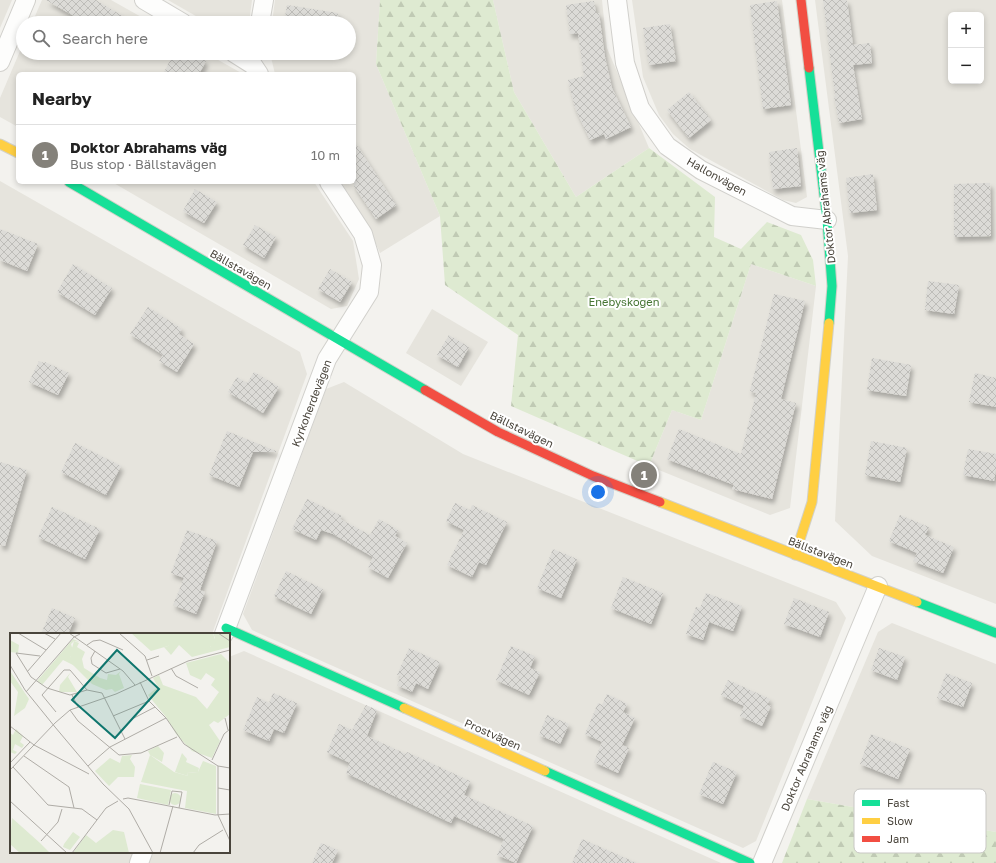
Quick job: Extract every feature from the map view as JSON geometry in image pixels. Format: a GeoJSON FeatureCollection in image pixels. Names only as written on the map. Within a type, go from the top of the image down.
{"type":"FeatureCollection","features":[{"type":"Feature","properties":{"kind":"street"},"geometry":{"type":"LineString","coordinates":[[19,16],[26,0]]}},
{"type":"Feature","properties":{"kind":"street"},"geometry":{"type":"LineString","coordinates":[[144,0],[171,16]]}},
{"type":"Feature","properties":{"kind":"street"},"geometry":{"type":"LineString","coordinates":[[261,16],[264,0]]}},
{"type":"Feature","properties":{"kind":"street","name":"Hallonvägen"},"geometry":{"type":"LineString","coordinates":[[617,0],[625,63],[640,108],[667,146],[701,170],[792,216],[827,220]]}},
{"type":"Feature","properties":{"kind":"street","name":"Doktor Abrahams väg"},"geometry":{"type":"LineString","coordinates":[[795,555],[812,502],[832,286],[827,220],[801,0]]}},
{"type":"Feature","properties":{"kind":"street"},"geometry":{"type":"LineString","coordinates":[[0,62],[16,24]]}},
{"type":"Feature","properties":{"kind":"street"},"geometry":{"type":"LineString","coordinates":[[0,144],[16,152]]}},
{"type":"Feature","properties":{"kind":"street","name":"Bällstavägen"},"geometry":{"type":"LineString","coordinates":[[72,184],[338,340],[504,435],[593,476],[996,633]]}},
{"type":"Feature","properties":{"kind":"street","name":"Kyrkoherdevägen"},"geometry":{"type":"LineString","coordinates":[[225,631],[327,359],[369,292],[372,264],[363,234],[330,184]]}},
{"type":"Feature","properties":{"kind":"street","name":"Doktor Abrahams väg"},"geometry":{"type":"LineString","coordinates":[[762,863],[878,586]]}},
{"type":"Feature","properties":{"kind":"street","name":"Prostvägen"},"geometry":{"type":"LineString","coordinates":[[230,633],[750,863]]}},
{"type":"Feature","properties":{"kind":"street"},"geometry":{"type":"LineString","coordinates":[[139,863],[143,853]]}},
{"type":"Feature","properties":{"kind":"shaded area"},"geometry":{"type":"Polygon","coordinates":[[[0,0],[12,0],[0,28],[0,0]]]}},
{"type":"Feature","properties":{"kind":"shaded area"},"geometry":{"type":"Polygon","coordinates":[[[42,0],[111,0],[140,16],[35,16],[42,0]]]}},
{"type":"Feature","properties":{"kind":"shaded area"},"geometry":{"type":"Polygon","coordinates":[[[168,0],[252,0],[250,16],[196,16],[168,0]]]}},
{"type":"Feature","properties":{"kind":"shaded area"},"geometry":{"type":"Polygon","coordinates":[[[275,0],[380,0],[376,64],[440,216],[380,253],[367,223],[342,184],[356,184],[356,72],[275,72],[272,60],[356,60],[356,16],[273,16],[275,0]]]}},
{"type":"Feature","properties":{"kind":"shaded area"},"geometry":{"type":"Polygon","coordinates":[[[493,0],[602,0],[607,48],[649,148],[576,197],[514,92],[493,0]]]}},
{"type":"Feature","properties":{"kind":"shaded area"},"geometry":{"type":"Polygon","coordinates":[[[632,0],[782,0],[807,197],[796,203],[783,200],[690,149],[673,134],[659,115],[643,77],[632,0]]]}},
{"type":"Feature","properties":{"kind":"shaded area"},"geometry":{"type":"Polygon","coordinates":[[[815,0],[996,0],[996,604],[872,556],[835,521],[848,256],[815,0]]]}},
{"type":"Feature","properties":{"kind":"shaded area"},"geometry":{"type":"Polygon","coordinates":[[[16,60],[218,60],[239,72],[16,72],[16,126],[0,117],[0,98],[16,60]]]}},
{"type":"Feature","properties":{"kind":"shaded area"},"geometry":{"type":"Polygon","coordinates":[[[0,181],[300,352],[307,374],[212,633],[10,633],[10,853],[134,853],[130,863],[0,863],[0,181]]]}},
{"type":"Feature","properties":{"kind":"shaded area"},"geometry":{"type":"Polygon","coordinates":[[[115,184],[315,184],[353,241],[359,279],[347,306],[331,309],[115,184]]]}},
{"type":"Feature","properties":{"kind":"shaded area"},"geometry":{"type":"Polygon","coordinates":[[[751,264],[816,286],[790,508],[770,515],[649,466],[672,410],[701,420],[751,264]]]}},
{"type":"Feature","properties":{"kind":"shaded area"},"geometry":{"type":"Polygon","coordinates":[[[432,309],[488,342],[461,386],[406,353],[432,309]]]}},
{"type":"Feature","properties":{"kind":"shaded area"},"geometry":{"type":"Polygon","coordinates":[[[344,382],[463,454],[836,602],[846,618],[756,841],[743,848],[252,630],[243,614],[326,389],[344,382]]]}},
{"type":"Feature","properties":{"kind":"shaded area"},"geometry":{"type":"Polygon","coordinates":[[[892,623],[996,664],[996,832],[986,830],[986,789],[854,789],[854,807],[807,799],[878,632],[892,623]]]}},
{"type":"Feature","properties":{"kind":"shaded area"},"geometry":{"type":"Polygon","coordinates":[[[244,651],[721,863],[149,863],[154,853],[230,853],[230,657],[244,651]]]}},
{"type":"Feature","properties":{"kind":"green space","name":"Enebyskogen"},"geometry":{"type":"Polygon","coordinates":[[[380,0],[493,0],[514,92],[576,197],[649,148],[715,197],[714,237],[741,249],[767,222],[801,235],[813,260],[816,286],[751,264],[701,420],[672,410],[649,466],[511,406],[518,335],[445,285],[440,216],[376,64],[380,0]]]}},
{"type":"Feature","properties":{"kind":"green space"},"geometry":{"type":"Polygon","coordinates":[[[807,799],[854,807],[854,853],[986,853],[986,830],[996,832],[996,863],[782,863],[807,799]]]}},
{"type":"Feature","properties":{"kind":"building"},"geometry":{"type":"Polygon","coordinates":[[[46,0],[96,0],[122,16],[74,16],[46,0]]]}},
{"type":"Feature","properties":{"kind":"building"},"geometry":{"type":"Polygon","coordinates":[[[823,0],[847,0],[853,45],[870,43],[872,63],[853,65],[862,119],[839,123],[834,96],[823,0]]]}},
{"type":"Feature","properties":{"kind":"building"},"geometry":{"type":"Polygon","coordinates":[[[594,1],[596,13],[599,13],[605,57],[612,88],[631,127],[606,139],[604,134],[590,140],[575,108],[568,80],[584,76],[578,33],[570,34],[566,5],[594,1]]]}},
{"type":"Feature","properties":{"kind":"building"},"geometry":{"type":"Polygon","coordinates":[[[777,1],[791,105],[763,109],[750,5],[777,1]]]}},
{"type":"Feature","properties":{"kind":"building"},"geometry":{"type":"Polygon","coordinates":[[[287,5],[338,13],[338,16],[285,16],[287,5]]]}},
{"type":"Feature","properties":{"kind":"building"},"geometry":{"type":"Polygon","coordinates":[[[670,24],[676,61],[649,65],[643,28],[670,24]]]}},
{"type":"Feature","properties":{"kind":"building"},"geometry":{"type":"Polygon","coordinates":[[[170,60],[206,61],[200,72],[164,72],[170,60]]]}},
{"type":"Feature","properties":{"kind":"building"},"geometry":{"type":"Polygon","coordinates":[[[689,92],[711,120],[689,138],[667,110],[689,92]]]}},
{"type":"Feature","properties":{"kind":"building"},"geometry":{"type":"Polygon","coordinates":[[[356,144],[396,205],[376,219],[354,184],[356,184],[356,144]]]}},
{"type":"Feature","properties":{"kind":"building"},"geometry":{"type":"Polygon","coordinates":[[[797,148],[801,186],[773,189],[769,152],[797,148]]]}},
{"type":"Feature","properties":{"kind":"building"},"geometry":{"type":"Polygon","coordinates":[[[873,174],[877,210],[850,213],[846,178],[873,174]]]}},
{"type":"Feature","properties":{"kind":"building"},"geometry":{"type":"Polygon","coordinates":[[[990,183],[991,236],[954,237],[954,184],[990,183]]]}},
{"type":"Feature","properties":{"kind":"building"},"geometry":{"type":"Polygon","coordinates":[[[195,189],[217,202],[204,223],[183,211],[195,189]]]}},
{"type":"Feature","properties":{"kind":"building"},"geometry":{"type":"Polygon","coordinates":[[[255,225],[276,237],[264,258],[243,245],[255,225]]]}},
{"type":"Feature","properties":{"kind":"building"},"geometry":{"type":"Polygon","coordinates":[[[0,229],[38,244],[27,271],[0,260],[0,229]]]}},
{"type":"Feature","properties":{"kind":"building"},"geometry":{"type":"Polygon","coordinates":[[[73,264],[112,288],[95,315],[57,292],[73,264]]]}},
{"type":"Feature","properties":{"kind":"building"},"geometry":{"type":"Polygon","coordinates":[[[330,269],[352,282],[340,302],[318,289],[330,269]]]}},
{"type":"Feature","properties":{"kind":"building"},"geometry":{"type":"Polygon","coordinates":[[[928,281],[959,285],[954,314],[925,310],[928,281]]]}},
{"type":"Feature","properties":{"kind":"building"},"geometry":{"type":"Polygon","coordinates":[[[774,294],[805,301],[781,399],[796,403],[772,499],[732,489],[734,485],[667,459],[679,429],[741,454],[756,393],[750,391],[774,294]]]}},
{"type":"Feature","properties":{"kind":"building"},"geometry":{"type":"Polygon","coordinates":[[[148,307],[182,329],[179,334],[194,344],[177,372],[159,361],[163,355],[130,334],[148,307]]]}},
{"type":"Feature","properties":{"kind":"building"},"geometry":{"type":"Polygon","coordinates":[[[449,335],[469,347],[458,367],[437,355],[449,335]]]}},
{"type":"Feature","properties":{"kind":"building"},"geometry":{"type":"Polygon","coordinates":[[[872,358],[911,365],[906,396],[867,390],[872,358]]]}},
{"type":"Feature","properties":{"kind":"building"},"geometry":{"type":"Polygon","coordinates":[[[39,361],[45,362],[69,373],[58,395],[29,382],[39,361]]]}},
{"type":"Feature","properties":{"kind":"building"},"geometry":{"type":"Polygon","coordinates":[[[254,372],[279,387],[263,413],[228,392],[237,377],[247,383],[254,372]]]}},
{"type":"Feature","properties":{"kind":"building"},"geometry":{"type":"Polygon","coordinates":[[[975,373],[996,378],[996,407],[969,402],[975,373]]]}},
{"type":"Feature","properties":{"kind":"building"},"geometry":{"type":"Polygon","coordinates":[[[227,431],[276,451],[253,452],[239,487],[209,475],[227,431]]]}},
{"type":"Feature","properties":{"kind":"building"},"geometry":{"type":"Polygon","coordinates":[[[871,441],[907,448],[900,482],[865,475],[871,441]]]}},
{"type":"Feature","properties":{"kind":"building"},"geometry":{"type":"Polygon","coordinates":[[[75,443],[121,466],[106,495],[61,472],[75,443]]]}},
{"type":"Feature","properties":{"kind":"building"},"geometry":{"type":"Polygon","coordinates":[[[968,449],[996,454],[994,481],[963,475],[968,449]]]}},
{"type":"Feature","properties":{"kind":"building"},"geometry":{"type":"Polygon","coordinates":[[[0,462],[27,470],[5,546],[0,545],[0,462]]]}},
{"type":"Feature","properties":{"kind":"building"},"geometry":{"type":"Polygon","coordinates":[[[307,499],[342,516],[340,519],[370,535],[379,519],[398,530],[395,536],[407,543],[388,578],[368,567],[373,557],[333,534],[321,530],[316,540],[292,529],[307,499]]]}},
{"type":"Feature","properties":{"kind":"building"},"geometry":{"type":"Polygon","coordinates":[[[455,503],[470,510],[472,505],[507,522],[486,565],[479,562],[472,577],[447,565],[464,530],[446,521],[455,503]]]}},
{"type":"Feature","properties":{"kind":"building"},"geometry":{"type":"Polygon","coordinates":[[[52,507],[100,529],[85,559],[38,537],[52,507]]]}},
{"type":"Feature","properties":{"kind":"building"},"geometry":{"type":"Polygon","coordinates":[[[900,515],[929,527],[925,535],[954,547],[943,573],[913,561],[917,553],[889,541],[900,515]]]}},
{"type":"Feature","properties":{"kind":"building"},"geometry":{"type":"Polygon","coordinates":[[[187,530],[217,541],[200,590],[205,592],[196,614],[173,605],[184,578],[171,573],[187,530]]]}},
{"type":"Feature","properties":{"kind":"building"},"geometry":{"type":"Polygon","coordinates":[[[553,549],[577,559],[561,598],[537,588],[553,549]]]}},
{"type":"Feature","properties":{"kind":"building"},"geometry":{"type":"Polygon","coordinates":[[[286,571],[323,589],[311,614],[274,596],[286,571]]]}},
{"type":"Feature","properties":{"kind":"building"},"geometry":{"type":"Polygon","coordinates":[[[623,577],[663,593],[651,624],[611,608],[623,577]]]}},
{"type":"Feature","properties":{"kind":"building"},"geometry":{"type":"Polygon","coordinates":[[[706,593],[742,606],[733,631],[709,622],[703,640],[686,634],[696,607],[700,608],[706,593]]]}},
{"type":"Feature","properties":{"kind":"building"},"geometry":{"type":"Polygon","coordinates":[[[794,598],[829,612],[820,637],[784,624],[794,598]]]}},
{"type":"Feature","properties":{"kind":"building"},"geometry":{"type":"Polygon","coordinates":[[[52,608],[75,618],[68,633],[41,633],[52,608]]]}},
{"type":"Feature","properties":{"kind":"building"},"geometry":{"type":"Polygon","coordinates":[[[511,646],[535,656],[530,668],[540,672],[529,695],[496,680],[511,646]]]}},
{"type":"Feature","properties":{"kind":"building"},"geometry":{"type":"Polygon","coordinates":[[[409,648],[440,662],[428,689],[416,683],[412,692],[397,685],[401,676],[397,675],[409,648]]]}},
{"type":"Feature","properties":{"kind":"building"},"geometry":{"type":"Polygon","coordinates":[[[879,648],[905,657],[897,680],[871,670],[879,648]]]}},
{"type":"Feature","properties":{"kind":"building"},"geometry":{"type":"Polygon","coordinates":[[[946,673],[972,683],[963,707],[937,698],[946,673]]]}},
{"type":"Feature","properties":{"kind":"building"},"geometry":{"type":"Polygon","coordinates":[[[728,680],[770,699],[767,705],[771,706],[762,726],[740,716],[744,706],[721,695],[728,680]]]}},
{"type":"Feature","properties":{"kind":"building"},"geometry":{"type":"Polygon","coordinates":[[[273,693],[297,703],[284,733],[274,729],[269,741],[243,730],[257,697],[269,703],[273,693]]]}},
{"type":"Feature","properties":{"kind":"building"},"geometry":{"type":"Polygon","coordinates":[[[607,694],[627,704],[623,712],[635,718],[622,745],[629,748],[618,773],[594,762],[602,742],[585,734],[598,703],[602,705],[607,694]]]}},
{"type":"Feature","properties":{"kind":"building"},"geometry":{"type":"Polygon","coordinates":[[[366,705],[377,710],[367,736],[406,754],[407,752],[470,781],[464,795],[533,826],[516,863],[497,855],[504,839],[454,816],[451,823],[346,773],[350,763],[327,752],[339,724],[352,730],[366,705]]]}},
{"type":"Feature","properties":{"kind":"building"},"geometry":{"type":"Polygon","coordinates":[[[547,715],[569,724],[560,744],[539,735],[547,715]]]}},
{"type":"Feature","properties":{"kind":"building"},"geometry":{"type":"Polygon","coordinates":[[[871,734],[910,749],[898,779],[860,764],[871,734]]]}},
{"type":"Feature","properties":{"kind":"building"},"geometry":{"type":"Polygon","coordinates":[[[713,762],[737,772],[723,804],[699,794],[713,762]]]}},
{"type":"Feature","properties":{"kind":"building"},"geometry":{"type":"Polygon","coordinates":[[[582,839],[637,863],[572,863],[582,839]]]}},
{"type":"Feature","properties":{"kind":"building"},"geometry":{"type":"Polygon","coordinates":[[[321,843],[338,850],[332,863],[312,863],[321,843]]]}},
{"type":"Feature","properties":{"kind":"traffic: fast"},"geometry":{"type":"LineString","coordinates":[[809,68],[827,220],[832,286],[829,323]]}},
{"type":"Feature","properties":{"kind":"traffic: fast"},"geometry":{"type":"LineString","coordinates":[[72,184],[425,390]]}},
{"type":"Feature","properties":{"kind":"traffic: fast"},"geometry":{"type":"LineString","coordinates":[[917,602],[996,633]]}},
{"type":"Feature","properties":{"kind":"traffic: fast"},"geometry":{"type":"LineString","coordinates":[[226,628],[404,708]]}},
{"type":"Feature","properties":{"kind":"traffic: fast"},"geometry":{"type":"LineString","coordinates":[[545,771],[750,863]]}},
{"type":"Feature","properties":{"kind":"traffic: slow"},"geometry":{"type":"LineString","coordinates":[[0,144],[16,152]]}},
{"type":"Feature","properties":{"kind":"traffic: slow"},"geometry":{"type":"LineString","coordinates":[[795,555],[812,502],[829,323]]}},
{"type":"Feature","properties":{"kind":"traffic: slow"},"geometry":{"type":"LineString","coordinates":[[660,502],[917,602]]}},
{"type":"Feature","properties":{"kind":"traffic: slow"},"geometry":{"type":"LineString","coordinates":[[404,708],[545,771]]}},
{"type":"Feature","properties":{"kind":"traffic: jam"},"geometry":{"type":"LineString","coordinates":[[801,0],[809,68]]}},
{"type":"Feature","properties":{"kind":"traffic: jam"},"geometry":{"type":"LineString","coordinates":[[425,390],[498,432],[593,476],[660,502]]}},
{"type":"Feature","properties":{"kind":"place","name":"Doktor Abrahams väg"},"geometry":{"type":"Point","coordinates":[644,475]}}]}
